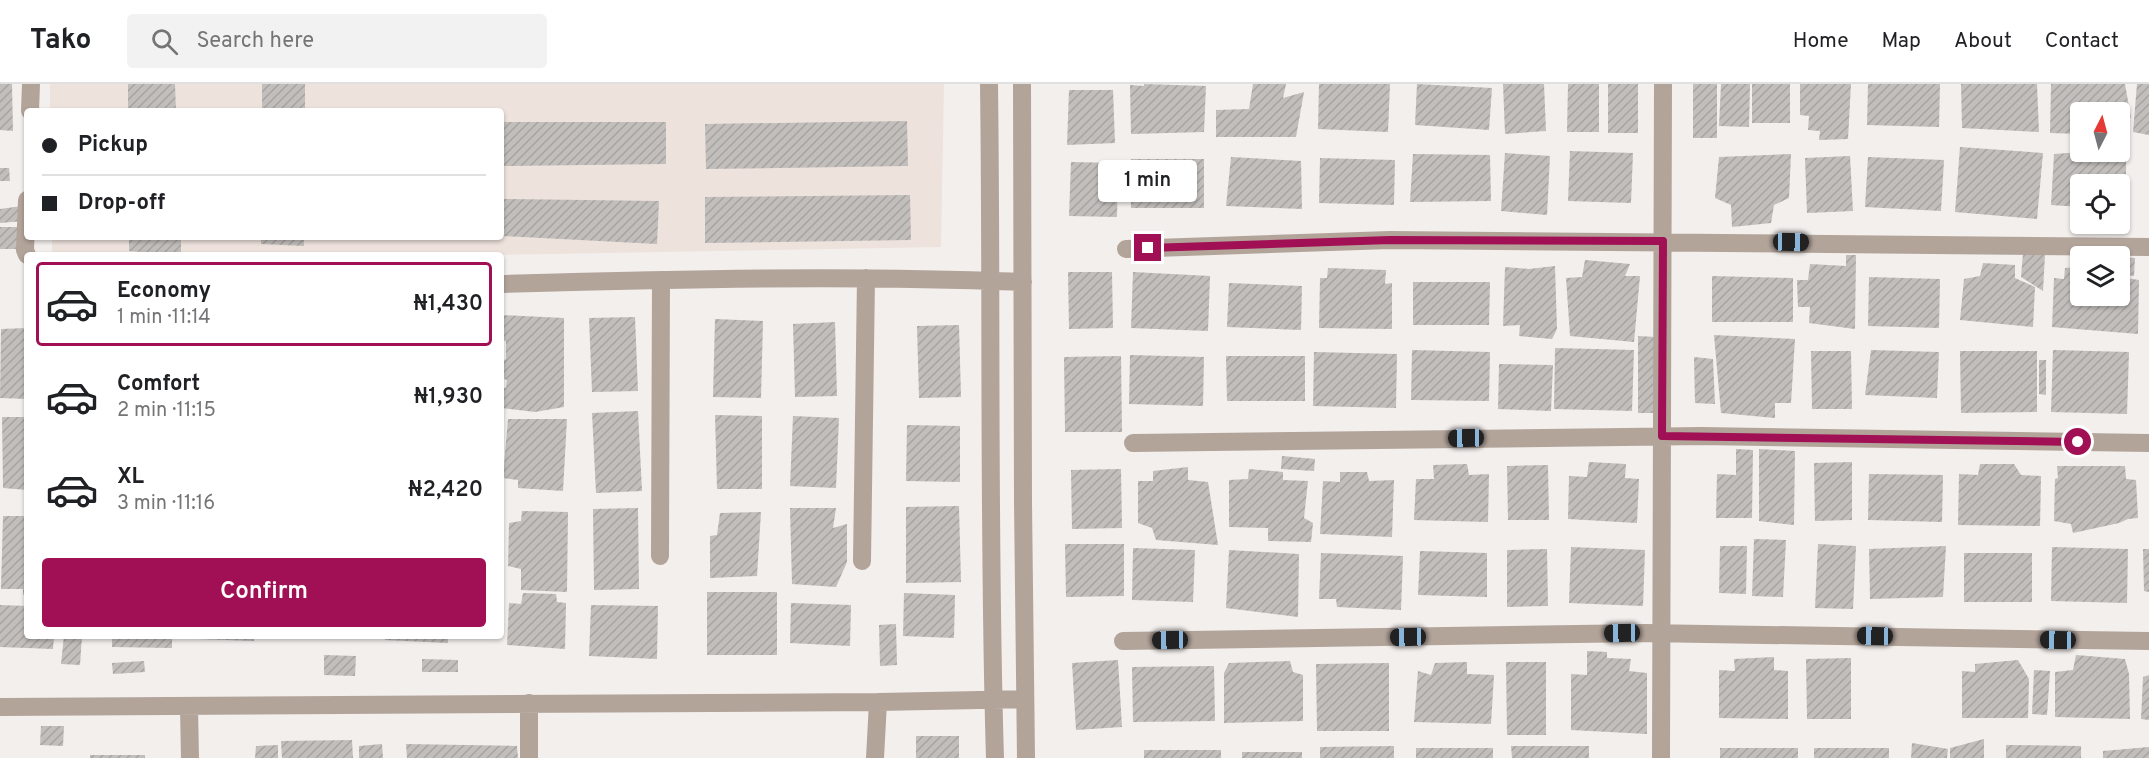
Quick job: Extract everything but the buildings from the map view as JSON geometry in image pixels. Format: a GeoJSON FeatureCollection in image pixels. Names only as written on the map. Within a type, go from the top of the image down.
{"type":"FeatureCollection","features":[{"type":"Feature","properties":{"kind":"street"},"geometry":{"type":"LineString","coordinates":[[30,108],[31,84]]}},
{"type":"Feature","properties":{"kind":"street"},"geometry":{"type":"LineString","coordinates":[[989,84],[995,758]]}},
{"type":"Feature","properties":{"kind":"street"},"geometry":{"type":"LineString","coordinates":[[1022,84],[1026,758]]}},
{"type":"Feature","properties":{"kind":"street"},"geometry":{"type":"LineString","coordinates":[[1661,758],[1663,84]]}},
{"type":"Feature","properties":{"kind":"street"},"geometry":{"type":"LineString","coordinates":[[1126,249],[1390,240],[2149,247]]}},
{"type":"Feature","properties":{"kind":"street"},"geometry":{"type":"LineString","coordinates":[[862,561],[866,278]]}},
{"type":"Feature","properties":{"kind":"street"},"geometry":{"type":"LineString","coordinates":[[504,284],[866,278],[1023,282]]}},
{"type":"Feature","properties":{"kind":"street"},"geometry":{"type":"LineString","coordinates":[[660,556],[661,280]]}},
{"type":"Feature","properties":{"kind":"street"},"geometry":{"type":"LineString","coordinates":[[1133,443],[1662,436],[2149,443]]}},
{"type":"Feature","properties":{"kind":"street"},"geometry":{"type":"LineString","coordinates":[[991,503],[1023,502]]}},
{"type":"Feature","properties":{"kind":"street"},"geometry":{"type":"LineString","coordinates":[[1123,641],[1661,633],[2149,641]]}},
{"type":"Feature","properties":{"kind":"street"},"geometry":{"type":"LineString","coordinates":[[0,707],[878,702],[1025,699]]}},
{"type":"Feature","properties":{"kind":"street"},"geometry":{"type":"LineString","coordinates":[[875,758],[878,702]]}},
{"type":"Feature","properties":{"kind":"street"},"geometry":{"type":"LineString","coordinates":[[529,703],[529,758]]}},
{"type":"Feature","properties":{"kind":"street"},"geometry":{"type":"LineString","coordinates":[[189,707],[190,758]]}},
{"type":"Feature","properties":{"kind":"shaded area"},"geometry":{"type":"Polygon","coordinates":[[[50,84],[944,84],[941,247],[504,255],[504,252],[52,252],[52,240],[504,240],[504,108],[50,108],[50,84]]]}},
{"type":"Feature","properties":{"kind":"route"},"geometry":{"type":"LineString","coordinates":[[1148,248],[1390,240],[1663,241],[1662,436],[2078,442]]}}]}
